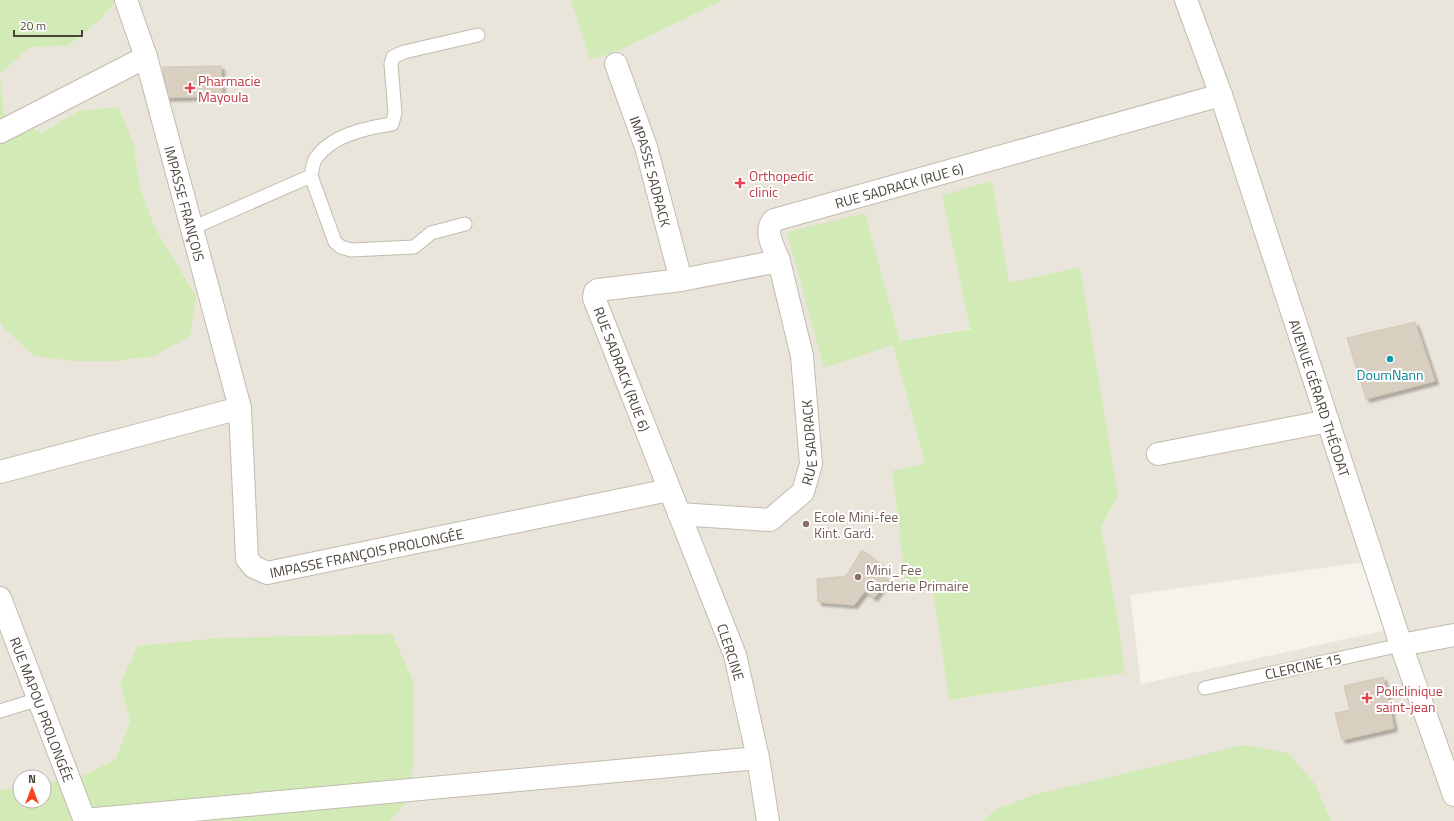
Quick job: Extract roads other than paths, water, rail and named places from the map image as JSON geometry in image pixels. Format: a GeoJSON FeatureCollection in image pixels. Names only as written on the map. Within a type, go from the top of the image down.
{"type":"FeatureCollection","features":[{"type":"Feature","properties":{"kind":"street","name":"IMPASSE FRANÇOIS"},"geometry":{"type":"LineString","coordinates":[[126,0],[146,57],[190,228],[240,408]]}},
{"type":"Feature","properties":{"kind":"street","name":"AVENUE GÉRARD THÉODAT"},"geometry":{"type":"LineString","coordinates":[[1186,0],[1221,95],[1401,645],[1454,795]]}},
{"type":"Feature","properties":{"kind":"street"},"geometry":{"type":"LineString","coordinates":[[0,132],[146,57]]}},
{"type":"Feature","properties":{"kind":"street","name":"IMPASSE SADRACK"},"geometry":{"type":"LineString","coordinates":[[616,64],[646,147],[681,280]]}},
{"type":"Feature","properties":{"kind":"street","name":"RUE SADRACK (RUE 6)"},"geometry":{"type":"LineString","coordinates":[[669,490],[594,294],[598,290],[681,280],[779,261],[769,233],[770,224],[774,220],[1221,95]]}},
{"type":"Feature","properties":{"kind":"street","name":"RUE SADRACK"},"geometry":{"type":"LineString","coordinates":[[679,514],[770,520],[803,492],[811,464],[804,369],[779,261]]}},
{"type":"Feature","properties":{"kind":"street"},"geometry":{"type":"LineString","coordinates":[[0,472],[240,408]]}},
{"type":"Feature","properties":{"kind":"street","name":"IMPASSE FRANÇOIS PROLONGÉE"},"geometry":{"type":"LineString","coordinates":[[240,408],[247,559],[254,567],[267,573],[669,490]]}},
{"type":"Feature","properties":{"kind":"street"},"geometry":{"type":"LineString","coordinates":[[1158,454],[1328,421]]}},
{"type":"Feature","properties":{"kind":"street","name":"CLERCINE"},"geometry":{"type":"LineString","coordinates":[[669,490],[735,655],[758,758],[768,821]]}},
{"type":"Feature","properties":{"kind":"street","name":"RUE MAPOU PROLONGÉE"},"geometry":{"type":"LineString","coordinates":[[0,598],[85,820]]}},
{"type":"Feature","properties":{"kind":"street"},"geometry":{"type":"LineString","coordinates":[[1401,645],[1454,636]]}},
{"type":"Feature","properties":{"kind":"street"},"geometry":{"type":"LineString","coordinates":[[85,820],[758,758]]}},
{"type":"Feature","properties":{"kind":"lane"},"geometry":{"type":"LineString","coordinates":[[465,224],[431,233],[414,247],[351,250],[341,247],[335,242],[311,176],[315,158],[332,142],[366,127],[392,124],[394,113],[390,64],[393,56],[404,52],[478,35]]}},
{"type":"Feature","properties":{"kind":"lane"},"geometry":{"type":"LineString","coordinates":[[190,228],[311,176]]}},
{"type":"Feature","properties":{"kind":"lane","name":"CLERCINE 15"},"geometry":{"type":"LineString","coordinates":[[1205,688],[1401,645]]}},
{"type":"Feature","properties":{"kind":"lane"},"geometry":{"type":"LineString","coordinates":[[0,711],[39,698]]}},
{"type":"Feature","properties":{"kind":"place","name":"Pharmacie Mayoula"},"geometry":{"type":"Point","coordinates":[190,88]}},
{"type":"Feature","properties":{"kind":"place","name":"Orthopedic clinic"},"geometry":{"type":"Point","coordinates":[740,183]}},
{"type":"Feature","properties":{"kind":"place","name":"DoumNann"},"geometry":{"type":"Point","coordinates":[1390,359]}},
{"type":"Feature","properties":{"kind":"place","name":"Ecole Mini-fee Kint. Gard."},"geometry":{"type":"Point","coordinates":[806,524]}},
{"type":"Feature","properties":{"kind":"place","name":"Mini_Fee Garderie Primaire"},"geometry":{"type":"Point","coordinates":[858,577]}},
{"type":"Feature","properties":{"kind":"place","name":"Policlinique saint-jean"},"geometry":{"type":"Point","coordinates":[1367,698]}}]}
